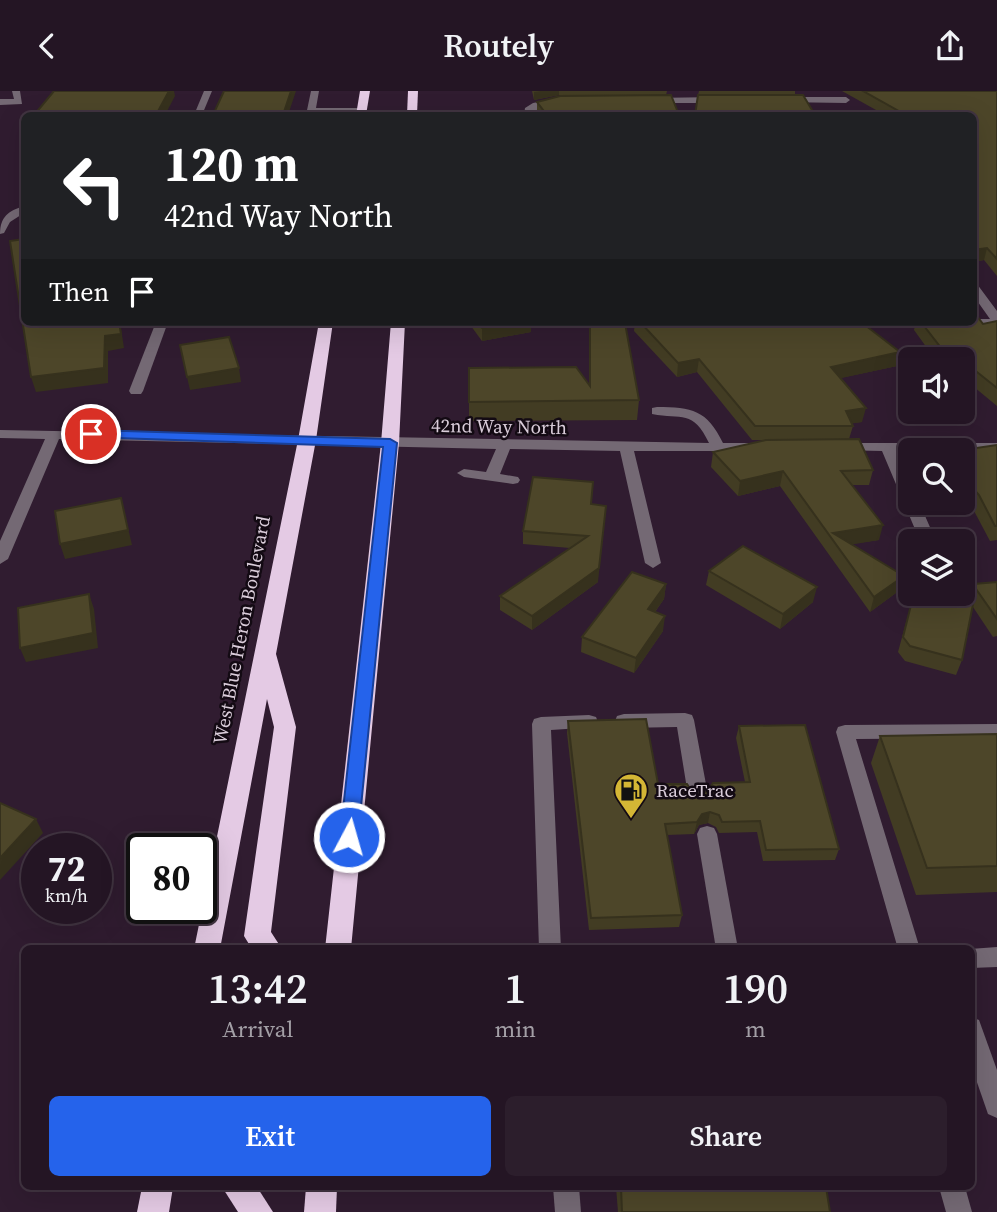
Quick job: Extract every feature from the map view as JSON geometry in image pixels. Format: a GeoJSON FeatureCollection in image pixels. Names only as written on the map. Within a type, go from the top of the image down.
{"type":"FeatureCollection","features":[{"type":"Feature","properties":{"kind":"highway"},"geometry":{"type":"LineString","coordinates":[[361,112],[365,91]]}},
{"type":"Feature","properties":{"kind":"highway"},"geometry":{"type":"LineString","coordinates":[[412,112],[413,91]]}},
{"type":"Feature","properties":{"kind":"highway","name":"West Blue Heron Boulevard"},"geometry":{"type":"LineString","coordinates":[[208,945],[307,440],[325,326]]}},
{"type":"Feature","properties":{"kind":"highway"},"geometry":{"type":"LineString","coordinates":[[338,945],[390,443],[398,326]]}},
{"type":"Feature","properties":{"kind":"highway"},"geometry":{"type":"LineString","coordinates":[[265,651],[285,727],[257,936],[265,945]]}},
{"type":"Feature","properties":{"kind":"highway"},"geometry":{"type":"LineString","coordinates":[[153,1212],[157,1190]]}},
{"type":"Feature","properties":{"kind":"highway"},"geometry":{"type":"LineString","coordinates":[[240,1190],[257,1212]]}},
{"type":"Feature","properties":{"kind":"highway"},"geometry":{"type":"LineString","coordinates":[[320,1212],[322,1190]]}},
{"type":"Feature","properties":{"kind":"street"},"geometry":{"type":"LineString","coordinates":[[0,102],[19,102],[16,91]]}},
{"type":"Feature","properties":{"kind":"street"},"geometry":{"type":"LineString","coordinates":[[199,112],[208,91]]}},
{"type":"Feature","properties":{"kind":"street"},"geometry":{"type":"LineString","coordinates":[[310,112],[315,91]]}},
{"type":"Feature","properties":{"kind":"street"},"geometry":{"type":"LineString","coordinates":[[778,100],[848,104],[840,91]]}},
{"type":"Feature","properties":{"kind":"street"},"geometry":{"type":"LineString","coordinates":[[641,101],[737,100]]}},
{"type":"Feature","properties":{"kind":"street"},"geometry":{"type":"LineString","coordinates":[[528,112],[536,105],[573,101]]}},
{"type":"Feature","properties":{"kind":"street"},"geometry":{"type":"LineString","coordinates":[[0,231],[3,223],[21,210]]}},
{"type":"Feature","properties":{"kind":"street"},"geometry":{"type":"LineString","coordinates":[[977,293],[997,322]]}},
{"type":"Feature","properties":{"kind":"street"},"geometry":{"type":"LineString","coordinates":[[977,322],[997,322]]}},
{"type":"Feature","properties":{"kind":"street"},"geometry":{"type":"LineString","coordinates":[[136,391],[160,326]]}},
{"type":"Feature","properties":{"kind":"street"},"geometry":{"type":"LineString","coordinates":[[657,411],[690,412],[700,417],[709,426],[718,447]]}},
{"type":"Feature","properties":{"kind":"street","name":"42nd Way North"},"geometry":{"type":"LineString","coordinates":[[0,434],[505,445],[770,447]]}},
{"type":"Feature","properties":{"kind":"street"},"geometry":{"type":"LineString","coordinates":[[0,559],[54,434]]}},
{"type":"Feature","properties":{"kind":"street"},"geometry":{"type":"LineString","coordinates":[[491,477],[505,445]]}},
{"type":"Feature","properties":{"kind":"street"},"geometry":{"type":"LineString","coordinates":[[626,447],[653,563]]}},
{"type":"Feature","properties":{"kind":"street"},"geometry":{"type":"LineString","coordinates":[[822,447],[997,447]]}},
{"type":"Feature","properties":{"kind":"street"},"geometry":{"type":"LineString","coordinates":[[887,447],[898,472]]}},
{"type":"Feature","properties":{"kind":"street"},"geometry":{"type":"LineString","coordinates":[[464,473],[513,480]]}},
{"type":"Feature","properties":{"kind":"street"},"geometry":{"type":"LineString","coordinates":[[550,945],[541,723],[685,720],[698,795]]}},
{"type":"Feature","properties":{"kind":"street"},"geometry":{"type":"LineString","coordinates":[[908,945],[845,733],[997,731]]}},
{"type":"Feature","properties":{"kind":"street"},"geometry":{"type":"LineString","coordinates":[[707,834],[726,945]]}},
{"type":"Feature","properties":{"kind":"street"},"geometry":{"type":"LineString","coordinates":[[975,958],[997,957]]}},
{"type":"Feature","properties":{"kind":"street"},"geometry":{"type":"LineString","coordinates":[[975,1040],[997,1106]]}},
{"type":"Feature","properties":{"kind":"street"},"geometry":{"type":"LineString","coordinates":[[566,1190],[568,1212]]}},
{"type":"Feature","properties":{"kind":"street"},"geometry":{"type":"LineString","coordinates":[[953,1190],[959,1212]]}},
{"type":"Feature","properties":{"kind":"building"},"geometry":{"type":"Polygon","coordinates":[[[54,91],[169,91],[158,112],[36,112],[54,91]]]}},
{"type":"Feature","properties":{"kind":"building"},"geometry":{"type":"Polygon","coordinates":[[[224,91],[291,91],[284,112],[214,112],[224,91]]]}},
{"type":"Feature","properties":{"kind":"building"},"geometry":{"type":"Polygon","coordinates":[[[863,91],[997,91],[997,259],[987,248],[977,249],[977,112],[901,112],[863,91]]]}},
{"type":"Feature","properties":{"kind":"building"},"geometry":{"type":"Polygon","coordinates":[[[671,95],[678,112],[545,112],[537,102],[560,96],[671,95]]]}},
{"type":"Feature","properties":{"kind":"building"},"geometry":{"type":"Polygon","coordinates":[[[698,95],[803,95],[813,112],[695,112],[698,95]]]}},
{"type":"Feature","properties":{"kind":"building"},"geometry":{"type":"Polygon","coordinates":[[[21,239],[21,312],[10,241],[21,239]]]}},
{"type":"Feature","properties":{"kind":"building"},"geometry":{"type":"Polygon","coordinates":[[[977,316],[983,324],[997,321],[997,388],[975,370],[975,347],[940,347],[924,326],[977,326],[977,316]]]}},
{"type":"Feature","properties":{"kind":"building"},"geometry":{"type":"Polygon","coordinates":[[[23,326],[120,326],[121,334],[105,336],[104,368],[31,377],[23,326]]]}},
{"type":"Feature","properties":{"kind":"building"},"geometry":{"type":"Polygon","coordinates":[[[590,326],[626,326],[639,400],[469,402],[469,368],[576,367],[590,386],[590,326]]]}},
{"type":"Feature","properties":{"kind":"building"},"geometry":{"type":"Polygon","coordinates":[[[644,326],[866,326],[898,350],[831,367],[866,408],[846,411],[853,426],[755,426],[699,359],[678,363],[644,326]]]}},
{"type":"Feature","properties":{"kind":"building"},"geometry":{"type":"Polygon","coordinates":[[[229,337],[239,368],[187,377],[180,345],[229,337]]]}},
{"type":"Feature","properties":{"kind":"building"},"geometry":{"type":"Polygon","coordinates":[[[859,439],[873,470],[841,471],[883,525],[833,533],[898,572],[898,580],[874,597],[783,471],[740,481],[713,452],[766,440],[859,439]]]}},
{"type":"Feature","properties":{"kind":"building"},"geometry":{"type":"Polygon","coordinates":[[[997,445],[997,526],[975,491],[975,448],[997,445]]]}},
{"type":"Feature","properties":{"kind":"building"},"geometry":{"type":"Polygon","coordinates":[[[533,477],[593,482],[591,504],[606,506],[599,568],[532,616],[500,596],[588,536],[523,531],[533,477]]]}},
{"type":"Feature","properties":{"kind":"building"},"geometry":{"type":"Polygon","coordinates":[[[121,498],[128,530],[60,544],[55,511],[121,498]]]}},
{"type":"Feature","properties":{"kind":"building"},"geometry":{"type":"Polygon","coordinates":[[[743,546],[817,587],[783,614],[709,571],[743,546]]]}},
{"type":"Feature","properties":{"kind":"building"},"geometry":{"type":"Polygon","coordinates":[[[632,572],[666,584],[648,609],[665,616],[636,658],[582,637],[632,572]]]}},
{"type":"Feature","properties":{"kind":"building"},"geometry":{"type":"Polygon","coordinates":[[[997,582],[997,619],[976,589],[975,594],[975,584],[997,582]]]}},
{"type":"Feature","properties":{"kind":"building"},"geometry":{"type":"Polygon","coordinates":[[[89,594],[93,633],[20,648],[18,608],[89,594]]]}},
{"type":"Feature","properties":{"kind":"building"},"geometry":{"type":"Polygon","coordinates":[[[911,606],[973,606],[962,660],[910,646],[903,637],[911,606]]]}},
{"type":"Feature","properties":{"kind":"building"},"geometry":{"type":"Polygon","coordinates":[[[646,719],[658,784],[687,784],[699,794],[708,791],[713,783],[750,782],[739,726],[805,725],[839,849],[766,850],[760,821],[722,822],[719,815],[710,812],[702,814],[697,822],[665,824],[682,915],[591,918],[568,721],[646,719]]]}},
{"type":"Feature","properties":{"kind":"building"},"geometry":{"type":"Polygon","coordinates":[[[997,734],[997,866],[927,868],[880,736],[997,734]]]}},
{"type":"Feature","properties":{"kind":"building"},"geometry":{"type":"Polygon","coordinates":[[[0,803],[36,819],[0,858],[0,803]]]}},
{"type":"Feature","properties":{"kind":"building"},"geometry":{"type":"Polygon","coordinates":[[[621,1190],[826,1190],[830,1212],[622,1212],[621,1190]]]}},
{"type":"Feature","properties":{"kind":"place","name":"RaceTrac"},"geometry":{"type":"Point","coordinates":[631,820]}},
{"type":"Feature","properties":{"kind":"route"},"geometry":{"type":"LineString","coordinates":[[91,434],[390,443],[349,837]]}}]}
